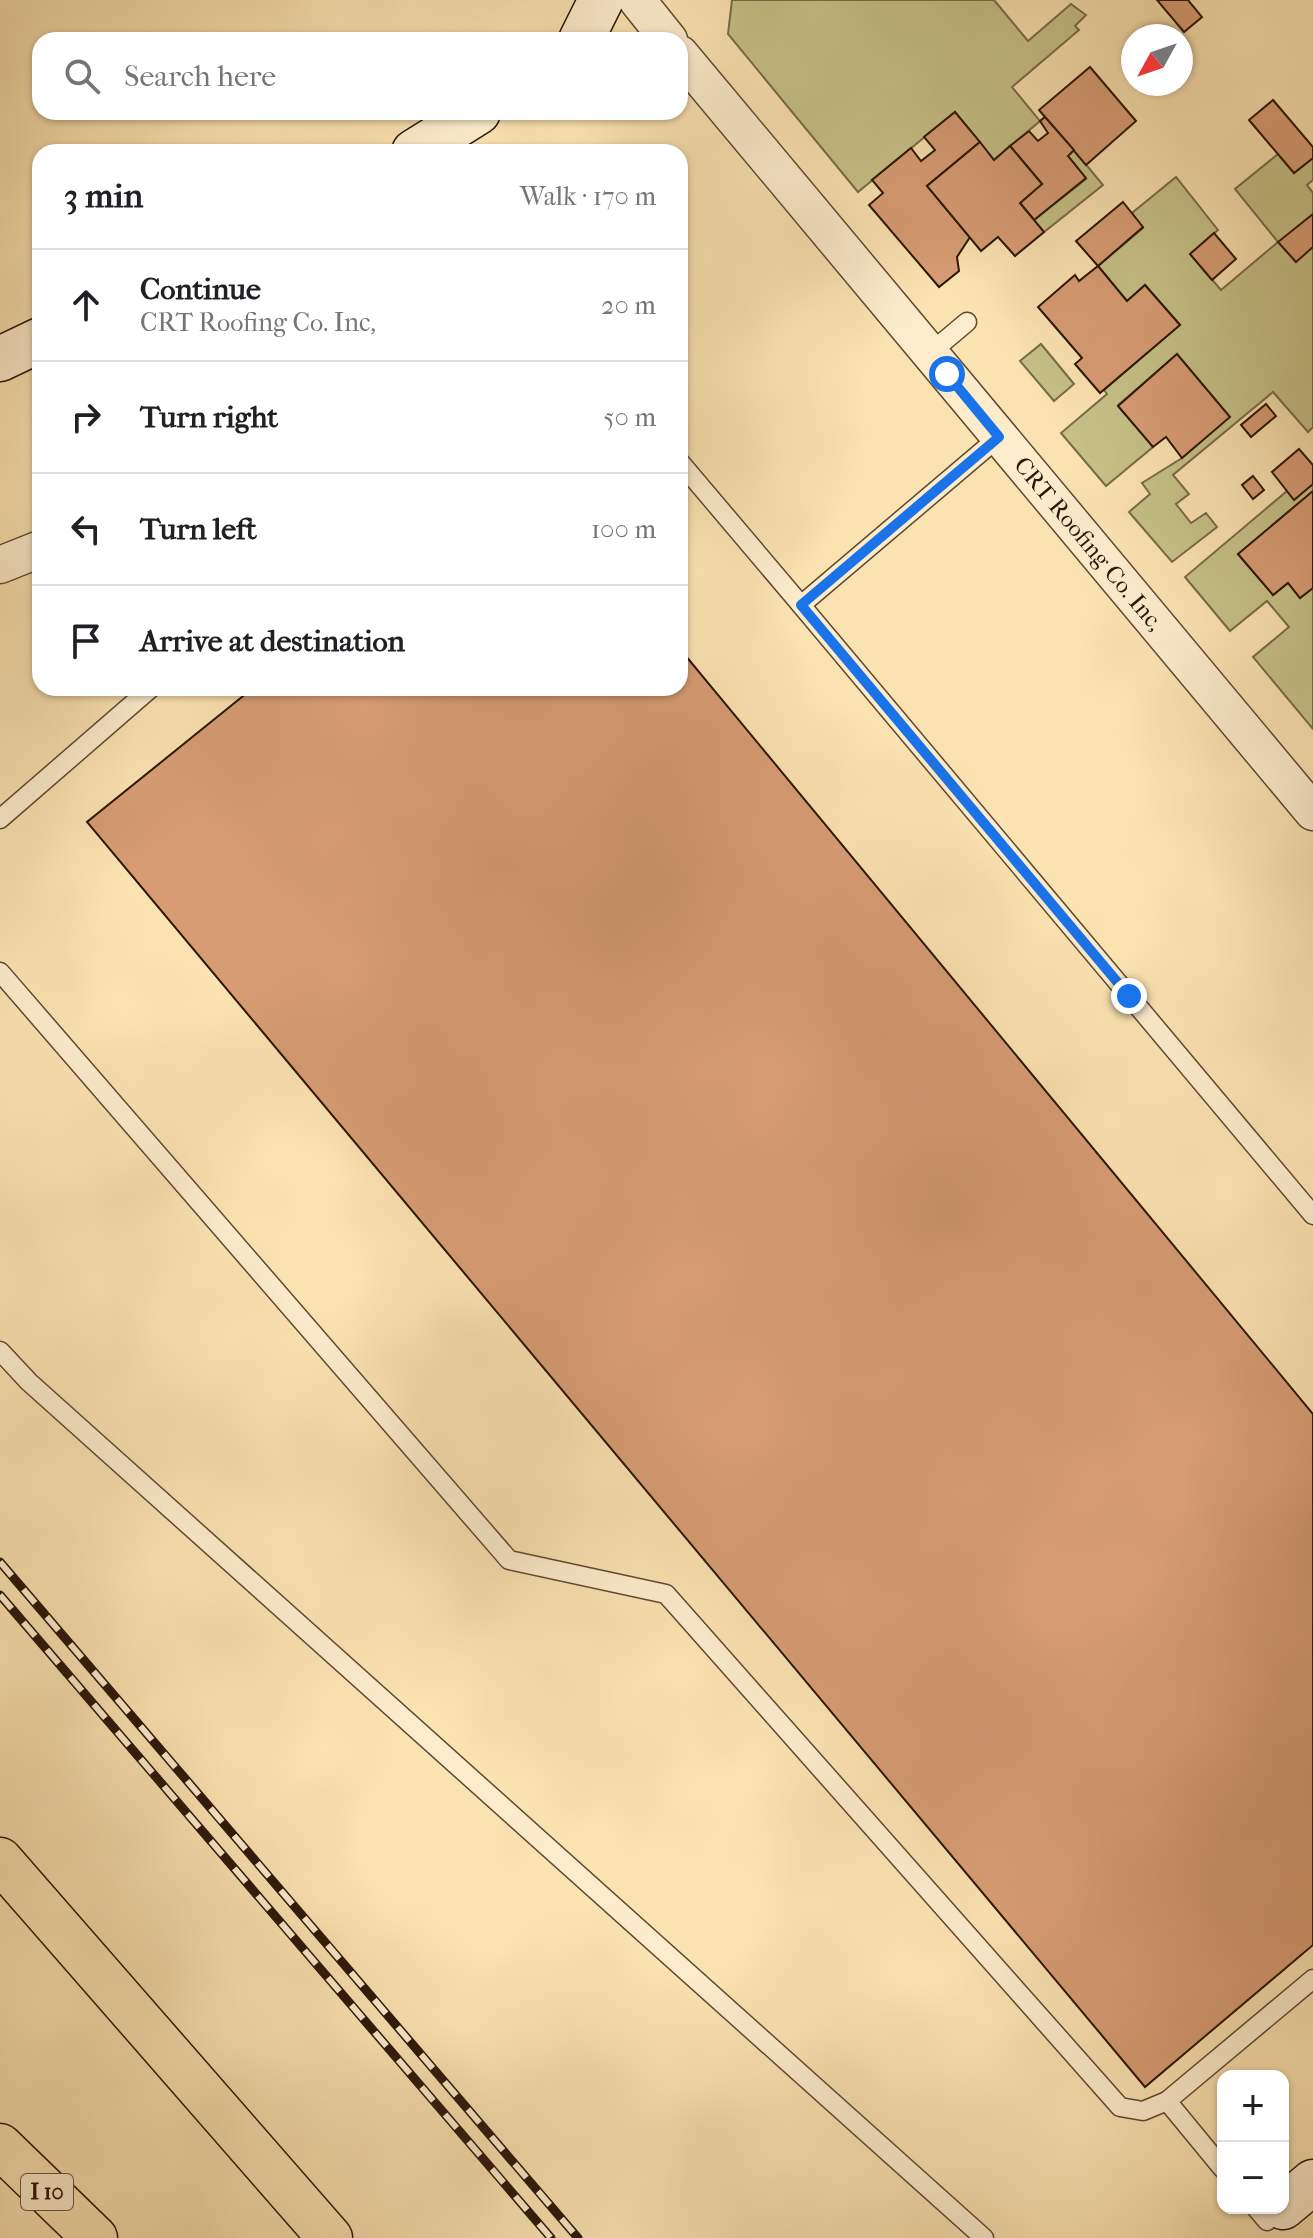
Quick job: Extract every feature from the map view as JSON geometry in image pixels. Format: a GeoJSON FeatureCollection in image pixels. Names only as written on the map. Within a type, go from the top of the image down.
{"type":"FeatureCollection","features":[{"type":"Feature","properties":{"kind":"highway"},"geometry":{"type":"LineString","coordinates":[[0,1860],[330,2238]]}},
{"type":"Feature","properties":{"kind":"highway","name":"I 10"},"geometry":{"type":"LineString","coordinates":[[0,2146],[95,2238]]}},
{"type":"Feature","properties":{"kind":"main road"},"geometry":{"type":"LineString","coordinates":[[585,32],[601,0]]}},
{"type":"Feature","properties":{"kind":"main road"},"geometry":{"type":"LineString","coordinates":[[427,144],[465,120]]}},
{"type":"Feature","properties":{"kind":"main road"},"geometry":{"type":"LineString","coordinates":[[0,359],[32,344]]}},
{"type":"Feature","properties":{"kind":"main road"},"geometry":{"type":"LineString","coordinates":[[1289,2199],[1313,2182]]}},
{"type":"Feature","properties":{"kind":"street"},"geometry":{"type":"LineString","coordinates":[[637,0],[663,32]]}},
{"type":"Feature","properties":{"kind":"street","name":"CRT Roofing Co. Inc,"},"geometry":{"type":"LineString","coordinates":[[688,64],[1313,812]]}},
{"type":"Feature","properties":{"kind":"street"},"geometry":{"type":"LineString","coordinates":[[0,565],[32,552]]}},
{"type":"Feature","properties":{"kind":"lane"},"geometry":{"type":"LineString","coordinates":[[930,353],[967,322]]}},
{"type":"Feature","properties":{"kind":"lane"},"geometry":{"type":"LineString","coordinates":[[801,605],[999,437]]}},
{"type":"Feature","properties":{"kind":"lane"},"geometry":{"type":"LineString","coordinates":[[688,471],[1313,1215]]}},
{"type":"Feature","properties":{"kind":"lane"},"geometry":{"type":"LineString","coordinates":[[0,819],[142,696]]}},
{"type":"Feature","properties":{"kind":"lane"},"geometry":{"type":"LineString","coordinates":[[0,972],[509,1560],[666,1594],[1120,2107],[1143,2111],[1167,2101],[1313,1979]]}},
{"type":"Feature","properties":{"kind":"lane"},"geometry":{"type":"LineString","coordinates":[[0,1351],[29,1382],[984,2238]]}},
{"type":"Feature","properties":{"kind":"lane"},"geometry":{"type":"LineString","coordinates":[[1167,2101],[1217,2162]]}},
{"type":"Feature","properties":{"kind":"shaded area"},"geometry":{"type":"Polygon","coordinates":[[[732,0],[994,0],[1028,41],[1071,4],[1086,15],[1075,26],[1079,30],[1012,87],[1040,121],[994,160],[955,112],[858,192],[728,34],[732,0]]]}},
{"type":"Feature","properties":{"kind":"shaded area"},"geometry":{"type":"Polygon","coordinates":[[[1074,150],[1103,185],[1044,232],[1034,220],[1086,179],[1068,156],[1074,150]]]}},
{"type":"Feature","properties":{"kind":"shaded area"},"geometry":{"type":"Polygon","coordinates":[[[1278,154],[1294,173],[1313,158],[1313,180],[1307,185],[1313,193],[1313,214],[1279,242],[1295,261],[1313,247],[1313,427],[1308,432],[1273,392],[1173,475],[1189,494],[1176,504],[1191,523],[1206,513],[1217,527],[1172,562],[1129,512],[1150,494],[1142,483],[1182,458],[1176,355],[1118,405],[1153,447],[1106,486],[1061,433],[1107,394],[1104,390],[1180,325],[1145,285],[1127,301],[1098,266],[1143,228],[1132,213],[1176,177],[1218,230],[1190,254],[1221,290],[1278,242],[1235,189],[1278,154]]]}},
{"type":"Feature","properties":{"kind":"shaded area"},"geometry":{"type":"Polygon","coordinates":[[[1041,344],[1074,384],[1054,401],[1020,361],[1041,344]]]}},
{"type":"Feature","properties":{"kind":"shaded area"},"geometry":{"type":"Polygon","coordinates":[[[1313,484],[1313,491],[1238,554],[1273,595],[1288,583],[1300,598],[1313,588],[1313,729],[1253,657],[1289,627],[1267,601],[1230,631],[1185,577],[1287,491],[1294,499],[1313,484]]]}},
{"type":"Feature","properties":{"kind":"building"},"geometry":{"type":"Polygon","coordinates":[[[1157,0],[1188,0],[1202,17],[1193,24],[1177,24],[1157,0]]]}},
{"type":"Feature","properties":{"kind":"building"},"geometry":{"type":"Polygon","coordinates":[[[1090,67],[1136,121],[1086,165],[1039,110],[1090,67]]]}},
{"type":"Feature","properties":{"kind":"building"},"geometry":{"type":"Polygon","coordinates":[[[1273,100],[1313,147],[1313,158],[1294,173],[1249,120],[1273,100]]]}},
{"type":"Feature","properties":{"kind":"building"},"geometry":{"type":"Polygon","coordinates":[[[955,112],[980,142],[927,186],[970,237],[957,257],[959,271],[939,287],[869,205],[883,193],[872,180],[911,148],[921,161],[935,150],[924,137],[955,112]]]}},
{"type":"Feature","properties":{"kind":"building"},"geometry":{"type":"Polygon","coordinates":[[[1045,117],[1074,150],[1068,156],[1086,178],[1034,220],[1020,203],[1042,184],[1010,146],[1029,131],[1038,141],[1048,133],[1040,121],[1045,117]]]}},
{"type":"Feature","properties":{"kind":"building"},"geometry":{"type":"Polygon","coordinates":[[[980,142],[994,160],[1010,146],[1042,184],[1020,203],[1044,232],[1015,256],[998,237],[981,251],[927,186],[980,142]]]}},
{"type":"Feature","properties":{"kind":"building"},"geometry":{"type":"Polygon","coordinates":[[[1123,202],[1143,227],[1098,266],[1076,241],[1123,202]]]}},
{"type":"Feature","properties":{"kind":"building"},"geometry":{"type":"Polygon","coordinates":[[[1313,214],[1313,247],[1296,262],[1278,242],[1313,214]]]}},
{"type":"Feature","properties":{"kind":"building"},"geometry":{"type":"Polygon","coordinates":[[[1214,233],[1236,259],[1212,280],[1190,254],[1214,233]]]}},
{"type":"Feature","properties":{"kind":"building"},"geometry":{"type":"Polygon","coordinates":[[[1098,266],[1127,301],[1145,285],[1180,325],[1100,393],[1075,364],[1082,358],[1038,307],[1075,275],[1079,281],[1098,266]]]}},
{"type":"Feature","properties":{"kind":"building"},"geometry":{"type":"Polygon","coordinates":[[[1177,354],[1230,417],[1182,458],[1166,437],[1153,447],[1118,406],[1177,354]]]}},
{"type":"Feature","properties":{"kind":"building"},"geometry":{"type":"Polygon","coordinates":[[[1266,404],[1276,416],[1251,437],[1241,425],[1266,404]]]}},
{"type":"Feature","properties":{"kind":"building"},"geometry":{"type":"Polygon","coordinates":[[[1299,449],[1313,465],[1313,484],[1294,500],[1272,472],[1299,449]]]}},
{"type":"Feature","properties":{"kind":"building"},"geometry":{"type":"Polygon","coordinates":[[[1253,476],[1264,490],[1253,499],[1242,485],[1253,476]]]}},
{"type":"Feature","properties":{"kind":"building"},"geometry":{"type":"Polygon","coordinates":[[[1313,491],[1313,588],[1300,598],[1288,583],[1273,595],[1238,554],[1313,491]]]}},
{"type":"Feature","properties":{"kind":"building"},"geometry":{"type":"Polygon","coordinates":[[[688,659],[1313,1414],[1313,1945],[1145,2087],[87,822],[243,696],[688,696],[688,659]]]}},
{"type":"Feature","properties":{"kind":"railway"},"geometry":{"type":"LineString","coordinates":[[0,1562],[578,2238]]}},
{"type":"Feature","properties":{"kind":"railway"},"geometry":{"type":"LineString","coordinates":[[0,1595],[551,2238]]}},
{"type":"Feature","properties":{"kind":"route"},"geometry":{"type":"LineString","coordinates":[[947,374],[999,437],[801,605],[1129,996]]}}]}
